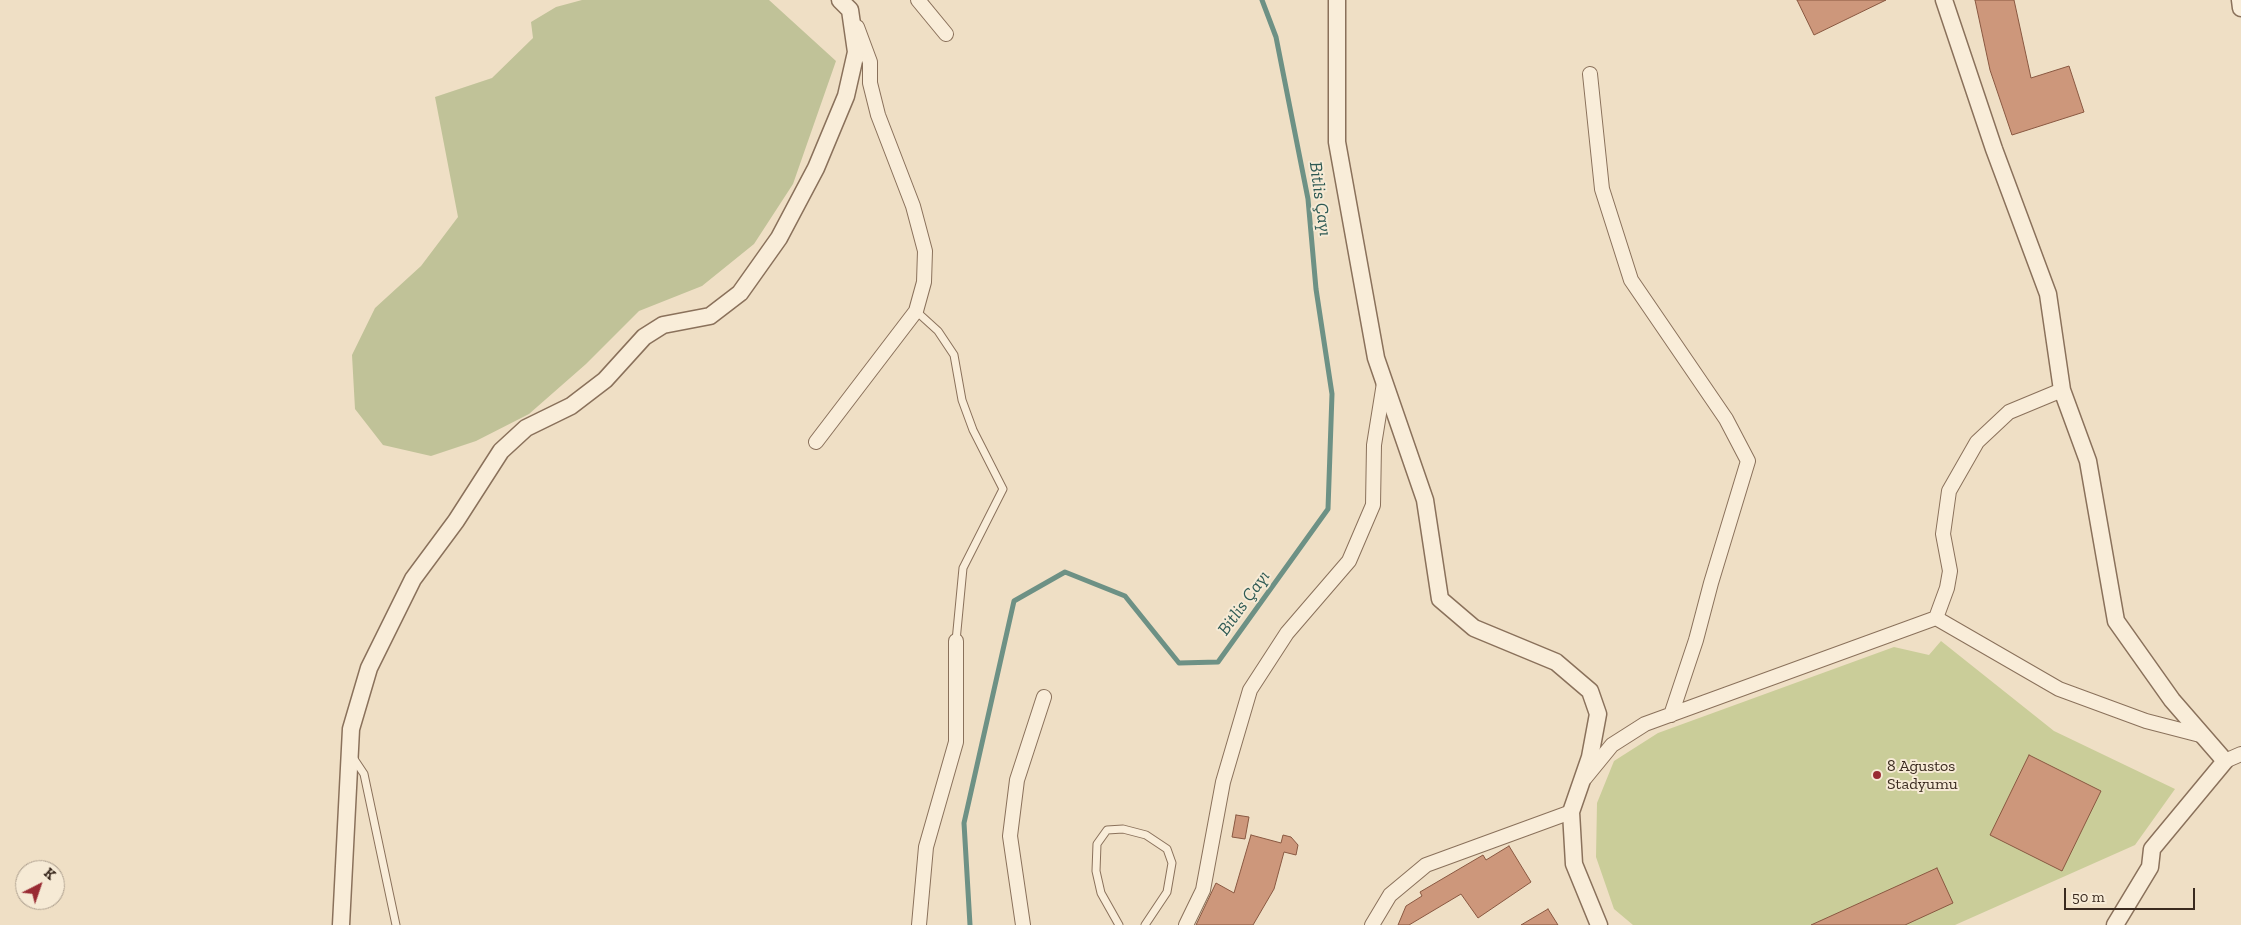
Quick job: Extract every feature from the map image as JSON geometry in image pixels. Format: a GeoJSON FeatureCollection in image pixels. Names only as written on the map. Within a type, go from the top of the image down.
{"type":"FeatureCollection","features":[{"type":"Feature","properties":{"kind":"street"},"geometry":{"type":"LineString","coordinates":[[918,0],[946,34]]}},
{"type":"Feature","properties":{"kind":"street"},"geometry":{"type":"LineString","coordinates":[[1337,0],[1337,142],[1376,358],[1425,500],[1440,599],[1474,628],[1556,662],[1590,691],[1598,714],[1590,757],[1571,812],[1574,864],[1599,925]]}},
{"type":"Feature","properties":{"kind":"street"},"geometry":{"type":"LineString","coordinates":[[1944,0],[1994,149],[2048,294],[2062,390],[2088,461],[2116,621],[2172,700],[2225,761]]}},
{"type":"Feature","properties":{"kind":"street"},"geometry":{"type":"LineString","coordinates":[[2240,0],[2241,8]]}},
{"type":"Feature","properties":{"kind":"street"},"geometry":{"type":"LineString","coordinates":[[816,442],[916,311],[924,282],[925,251],[913,206],[878,115],[870,83],[870,62],[845,5]]}},
{"type":"Feature","properties":{"kind":"street"},"geometry":{"type":"LineString","coordinates":[[342,925],[351,729],[369,668],[413,579],[456,521],[501,451],[526,428],[571,406],[605,380],[644,337],[663,325],[710,316],[740,293],[779,238],[816,168],[846,96],[856,52],[845,5]]}},
{"type":"Feature","properties":{"kind":"street"},"geometry":{"type":"LineString","coordinates":[[1590,74],[1602,189],[1631,280],[1726,419],[1748,461],[1711,582],[1696,640],[1671,715]]}},
{"type":"Feature","properties":{"kind":"street"},"geometry":{"type":"LineString","coordinates":[[1186,925],[1203,890],[1223,782],[1250,690],[1287,633],[1349,561],[1372,505],[1374,445],[1384,383]]}},
{"type":"Feature","properties":{"kind":"street"},"geometry":{"type":"LineString","coordinates":[[1582,781],[1612,745],[1645,724],[1936,618],[1947,588],[1950,571],[1942,534],[1949,491],[1977,442],[2008,412],[2062,390]]}},
{"type":"Feature","properties":{"kind":"street"},"geometry":{"type":"LineString","coordinates":[[1936,618],[2059,689],[2146,721],[2204,736]]}},
{"type":"Feature","properties":{"kind":"street"},"geometry":{"type":"LineString","coordinates":[[919,925],[926,847],[956,742],[956,641]]}},
{"type":"Feature","properties":{"kind":"street"},"geometry":{"type":"LineString","coordinates":[[1023,925],[1010,836],[1017,780],[1044,697]]}},
{"type":"Feature","properties":{"kind":"street"},"geometry":{"type":"LineString","coordinates":[[2115,925],[2150,867],[2152,849],[2225,761],[2241,754]]}},
{"type":"Feature","properties":{"kind":"street"},"geometry":{"type":"LineString","coordinates":[[1372,925],[1390,895],[1426,865],[1571,812]]}},
{"type":"Feature","properties":{"kind":"lane"},"geometry":{"type":"LineString","coordinates":[[916,311],[938,331],[954,355],[962,400],[973,430],[1003,489],[963,568],[956,641]]}},
{"type":"Feature","properties":{"kind":"lane"},"geometry":{"type":"LineString","coordinates":[[350,754],[364,774],[396,925]]}},
{"type":"Feature","properties":{"kind":"lane"},"geometry":{"type":"LineString","coordinates":[[1119,925],[1101,893],[1096,871],[1097,844],[1106,830],[1123,829],[1146,835],[1167,849],[1172,863],[1167,892],[1145,925]]}},
{"type":"Feature","properties":{"kind":"green space"},"geometry":{"type":"Polygon","coordinates":[[[582,0],[769,0],[836,61],[793,184],[754,244],[702,286],[639,311],[586,364],[529,414],[476,441],[431,456],[383,445],[355,409],[352,355],[375,308],[421,266],[458,217],[435,97],[492,78],[533,38],[531,22],[556,7],[582,0]]]}},
{"type":"Feature","properties":{"kind":"green space","name":"8 Ağustos Stadyumu"},"geometry":{"type":"Polygon","coordinates":[[[1941,641],[2054,731],[2175,789],[2135,845],[1955,925],[1633,925],[1614,909],[1596,857],[1597,803],[1614,761],[1658,733],[1894,647],[1929,655],[1941,641]]]}},
{"type":"Feature","properties":{"kind":"building"},"geometry":{"type":"Polygon","coordinates":[[[1797,0],[1886,0],[1814,35],[1797,0]]]}},
{"type":"Feature","properties":{"kind":"building"},"geometry":{"type":"Polygon","coordinates":[[[1975,0],[2014,0],[2031,78],[2069,66],[2084,112],[2012,135],[1990,70],[1975,0]]]}},
{"type":"Feature","properties":{"kind":"building"},"geometry":{"type":"Polygon","coordinates":[[[2029,755],[2101,791],[2062,871],[1990,835],[2029,755]]]}},
{"type":"Feature","properties":{"kind":"building"},"geometry":{"type":"Polygon","coordinates":[[[1236,815],[1249,817],[1245,839],[1232,837],[1236,815]]]}},
{"type":"Feature","properties":{"kind":"building"},"geometry":{"type":"Polygon","coordinates":[[[1251,835],[1281,843],[1283,835],[1291,837],[1298,845],[1296,855],[1284,852],[1274,889],[1253,925],[1196,925],[1216,883],[1234,893],[1251,835]]]}},
{"type":"Feature","properties":{"kind":"building"},"geometry":{"type":"Polygon","coordinates":[[[1509,846],[1531,882],[1478,918],[1461,894],[1409,925],[1398,925],[1406,906],[1422,896],[1420,892],[1483,855],[1486,860],[1509,846]]]}},
{"type":"Feature","properties":{"kind":"building"},"geometry":{"type":"Polygon","coordinates":[[[1937,868],[1953,903],[1905,925],[1811,925],[1937,868]]]}},
{"type":"Feature","properties":{"kind":"building"},"geometry":{"type":"Polygon","coordinates":[[[1548,909],[1558,925],[1521,925],[1548,909]]]}},
{"type":"Feature","properties":{"kind":"waterway","name":"Bitlis Çayı"},"geometry":{"type":"LineString","coordinates":[[970,925],[964,823],[1014,601],[1065,572],[1125,596],[1179,663],[1218,662],[1328,509],[1332,394],[1316,289],[1308,199],[1276,37],[1262,0]]}},
{"type":"Feature","properties":{"kind":"place","name":"8 Ağustos Stadyumu"},"geometry":{"type":"Point","coordinates":[1877,775]}}]}
